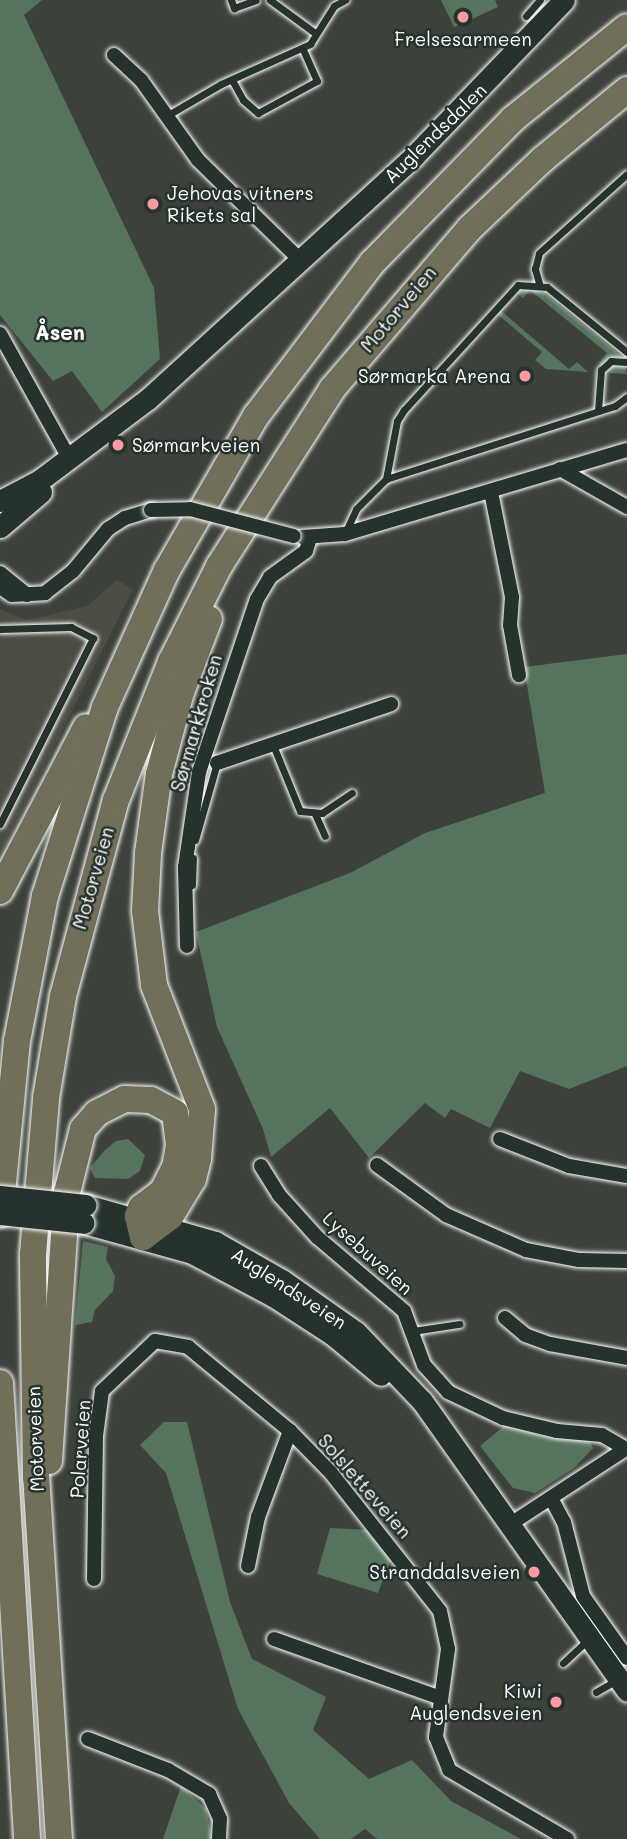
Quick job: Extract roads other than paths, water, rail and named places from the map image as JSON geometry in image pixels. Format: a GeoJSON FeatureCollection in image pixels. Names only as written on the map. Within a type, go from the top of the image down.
{"type":"FeatureCollection","features":[{"type":"Feature","properties":{"kind":"highway","name":"Motorveien"},"geometry":{"type":"LineString","coordinates":[[0,1214],[9,1094],[35,943],[77,786],[122,666],[167,570],[218,478],[332,312],[461,167],[552,85],[627,27]]}},
{"type":"Feature","properties":{"kind":"highway","name":"Motorveien"},"geometry":{"type":"LineString","coordinates":[[59,1839],[32,1363],[33,1240],[46,1098],[73,950],[116,800],[171,662],[219,566],[280,465],[371,339],[440,259],[543,159],[627,90]]}},
{"type":"Feature","properties":{"kind":"highway"},"geometry":{"type":"LineString","coordinates":[[149,1226],[193,1179],[202,1109],[161,1008],[148,957],[146,887],[154,801],[174,716],[201,638],[261,518],[280,465]]}},
{"type":"Feature","properties":{"kind":"highway"},"geometry":{"type":"LineString","coordinates":[[0,891],[62,767],[122,666]]}},
{"type":"Feature","properties":{"kind":"highway"},"geometry":{"type":"LineString","coordinates":[[40,1539],[53,1422],[71,1163],[89,1121],[105,1107],[133,1098],[160,1103],[174,1113],[179,1145],[170,1179],[149,1226]]}},
{"type":"Feature","properties":{"kind":"highway","name":"Motorveien"},"geometry":{"type":"LineString","coordinates":[[0,1383],[27,1839]]}},
{"type":"Feature","properties":{"kind":"main road","name":"Auglendsdalen"},"geometry":{"type":"LineString","coordinates":[[148,399],[414,156],[564,0]]}},
{"type":"Feature","properties":{"kind":"main road"},"geometry":{"type":"LineString","coordinates":[[0,501],[69,458],[148,399]]}},
{"type":"Feature","properties":{"kind":"main road"},"geometry":{"type":"LineString","coordinates":[[0,527],[131,420],[148,399]]}},
{"type":"Feature","properties":{"kind":"main road"},"geometry":{"type":"LineString","coordinates":[[0,1196],[85,1214]]}},
{"type":"Feature","properties":{"kind":"main road"},"geometry":{"type":"LineString","coordinates":[[0,1214],[85,1214]]}},
{"type":"Feature","properties":{"kind":"main road","name":"Auglendsveien"},"geometry":{"type":"LineString","coordinates":[[85,1214],[149,1226],[197,1245],[277,1288],[343,1343],[448,1438],[512,1524],[623,1685]]}},
{"type":"Feature","properties":{"kind":"street"},"geometry":{"type":"LineString","coordinates":[[114,55],[141,80],[198,160],[299,260]]}},
{"type":"Feature","properties":{"kind":"street"},"geometry":{"type":"LineString","coordinates":[[0,334],[69,458]]}},
{"type":"Feature","properties":{"kind":"street"},"geometry":{"type":"LineString","coordinates":[[0,587],[12,595],[27,595],[58,586],[108,530],[125,518],[151,510],[190,509],[310,538],[345,534],[627,450]]}},
{"type":"Feature","properties":{"kind":"street"},"geometry":{"type":"LineString","coordinates":[[560,469],[627,507]]}},
{"type":"Feature","properties":{"kind":"street"},"geometry":{"type":"LineString","coordinates":[[491,492],[512,597],[510,625],[519,675]]}},
{"type":"Feature","properties":{"kind":"street","name":"Sørmarkkroken"},"geometry":{"type":"LineString","coordinates":[[187,946],[185,867],[191,813],[230,668],[261,590],[270,577],[306,551],[310,538]]}},
{"type":"Feature","properties":{"kind":"street"},"geometry":{"type":"LineString","coordinates":[[0,573],[27,595]]}},
{"type":"Feature","properties":{"kind":"street"},"geometry":{"type":"LineString","coordinates":[[217,763],[391,704]]}},
{"type":"Feature","properties":{"kind":"street"},"geometry":{"type":"LineString","coordinates":[[500,1139],[569,1166],[627,1175]]}},
{"type":"Feature","properties":{"kind":"street"},"geometry":{"type":"LineString","coordinates":[[377,1165],[446,1215],[526,1250],[579,1260],[627,1261]]}},
{"type":"Feature","properties":{"kind":"street","name":"Lysebuveien"},"geometry":{"type":"LineString","coordinates":[[261,1166],[279,1195],[317,1237],[404,1311],[424,1365],[462,1401],[540,1428],[602,1435],[626,1449]]}},
{"type":"Feature","properties":{"kind":"street"},"geometry":{"type":"LineString","coordinates":[[505,1318],[525,1335],[550,1344],[627,1358]]}},
{"type":"Feature","properties":{"kind":"street","name":"Polarveien"},"geometry":{"type":"LineString","coordinates":[[93,1573],[96,1436],[103,1391],[155,1341],[188,1347],[290,1431]]}},
{"type":"Feature","properties":{"kind":"street","name":"Solsletteveien"},"geometry":{"type":"LineString","coordinates":[[248,1566],[262,1505],[290,1431],[331,1473],[440,1611],[448,1649],[436,1737],[449,1770],[567,1839]]}},
{"type":"Feature","properties":{"kind":"street"},"geometry":{"type":"LineString","coordinates":[[512,1524],[626,1449]]}},
{"type":"Feature","properties":{"kind":"street"},"geometry":{"type":"LineString","coordinates":[[551,1498],[564,1522],[583,1596],[627,1658]]}},
{"type":"Feature","properties":{"kind":"street"},"geometry":{"type":"LineString","coordinates":[[274,1639],[441,1698]]}},
{"type":"Feature","properties":{"kind":"street"},"geometry":{"type":"LineString","coordinates":[[88,1739],[168,1770],[209,1794],[220,1819],[219,1839]]}},
{"type":"Feature","properties":{"kind":"lane"},"geometry":{"type":"LineString","coordinates":[[230,0],[234,8],[256,0]]}},
{"type":"Feature","properties":{"kind":"lane"},"geometry":{"type":"LineString","coordinates":[[271,0],[315,33]]}},
{"type":"Feature","properties":{"kind":"lane"},"geometry":{"type":"LineString","coordinates":[[168,115],[232,80],[310,44],[315,33],[326,23],[332,3],[345,0]]}},
{"type":"Feature","properties":{"kind":"lane"},"geometry":{"type":"LineString","coordinates":[[526,16],[540,0]]}},
{"type":"Feature","properties":{"kind":"lane"},"geometry":{"type":"LineString","coordinates":[[232,80],[243,100],[258,113],[317,81],[302,48]]}},
{"type":"Feature","properties":{"kind":"lane"},"geometry":{"type":"LineString","coordinates":[[627,174],[540,253],[535,269],[539,283],[627,352]]}},
{"type":"Feature","properties":{"kind":"lane"},"geometry":{"type":"LineString","coordinates":[[386,479],[397,421],[404,410],[512,289],[539,283]]}},
{"type":"Feature","properties":{"kind":"lane"},"geometry":{"type":"LineString","coordinates":[[598,411],[601,370],[611,361],[627,362]]}},
{"type":"Feature","properties":{"kind":"lane"},"geometry":{"type":"LineString","coordinates":[[345,534],[356,509],[386,479],[598,411],[627,397]]}},
{"type":"Feature","properties":{"kind":"lane"},"geometry":{"type":"LineString","coordinates":[[0,629],[71,627],[93,638],[0,824]]}},
{"type":"Feature","properties":{"kind":"lane"},"geometry":{"type":"LineString","coordinates":[[273,745],[296,806],[315,814],[325,836]]}},
{"type":"Feature","properties":{"kind":"lane"},"geometry":{"type":"LineString","coordinates":[[186,918],[194,847],[217,763]]}},
{"type":"Feature","properties":{"kind":"lane"},"geometry":{"type":"LineString","coordinates":[[315,814],[352,793]]}},
{"type":"Feature","properties":{"kind":"lane"},"geometry":{"type":"LineString","coordinates":[[413,1331],[459,1324]]}},
{"type":"Feature","properties":{"kind":"lane"},"geometry":{"type":"LineString","coordinates":[[563,1663],[590,1639]]}},
{"type":"Feature","properties":{"kind":"lane"},"geometry":{"type":"LineString","coordinates":[[596,1692],[623,1685]]}},
{"type":"Feature","properties":{"kind":"place","name":"Frelsesarmeen"},"geometry":{"type":"Point","coordinates":[463,17]}},
{"type":"Feature","properties":{"kind":"place","name":"Jehovas vitners Rikets sal"},"geometry":{"type":"Point","coordinates":[153,204]}},
{"type":"Feature","properties":{"kind":"place","name":"Sørmarka Arena"},"geometry":{"type":"Point","coordinates":[525,376]}},
{"type":"Feature","properties":{"kind":"place","name":"Sørmarkveien"},"geometry":{"type":"Point","coordinates":[118,445]}},
{"type":"Feature","properties":{"kind":"place","name":"Stranddalsveien"},"geometry":{"type":"Point","coordinates":[534,1572]}},
{"type":"Feature","properties":{"kind":"place","name":"Kiwi Auglendsveien"},"geometry":{"type":"Point","coordinates":[556,1702]}},
{"type":"Feature","properties":{"kind":"district","name":"Åsen"},"geometry":{"type":"Point","coordinates":[60,332]}}]}
